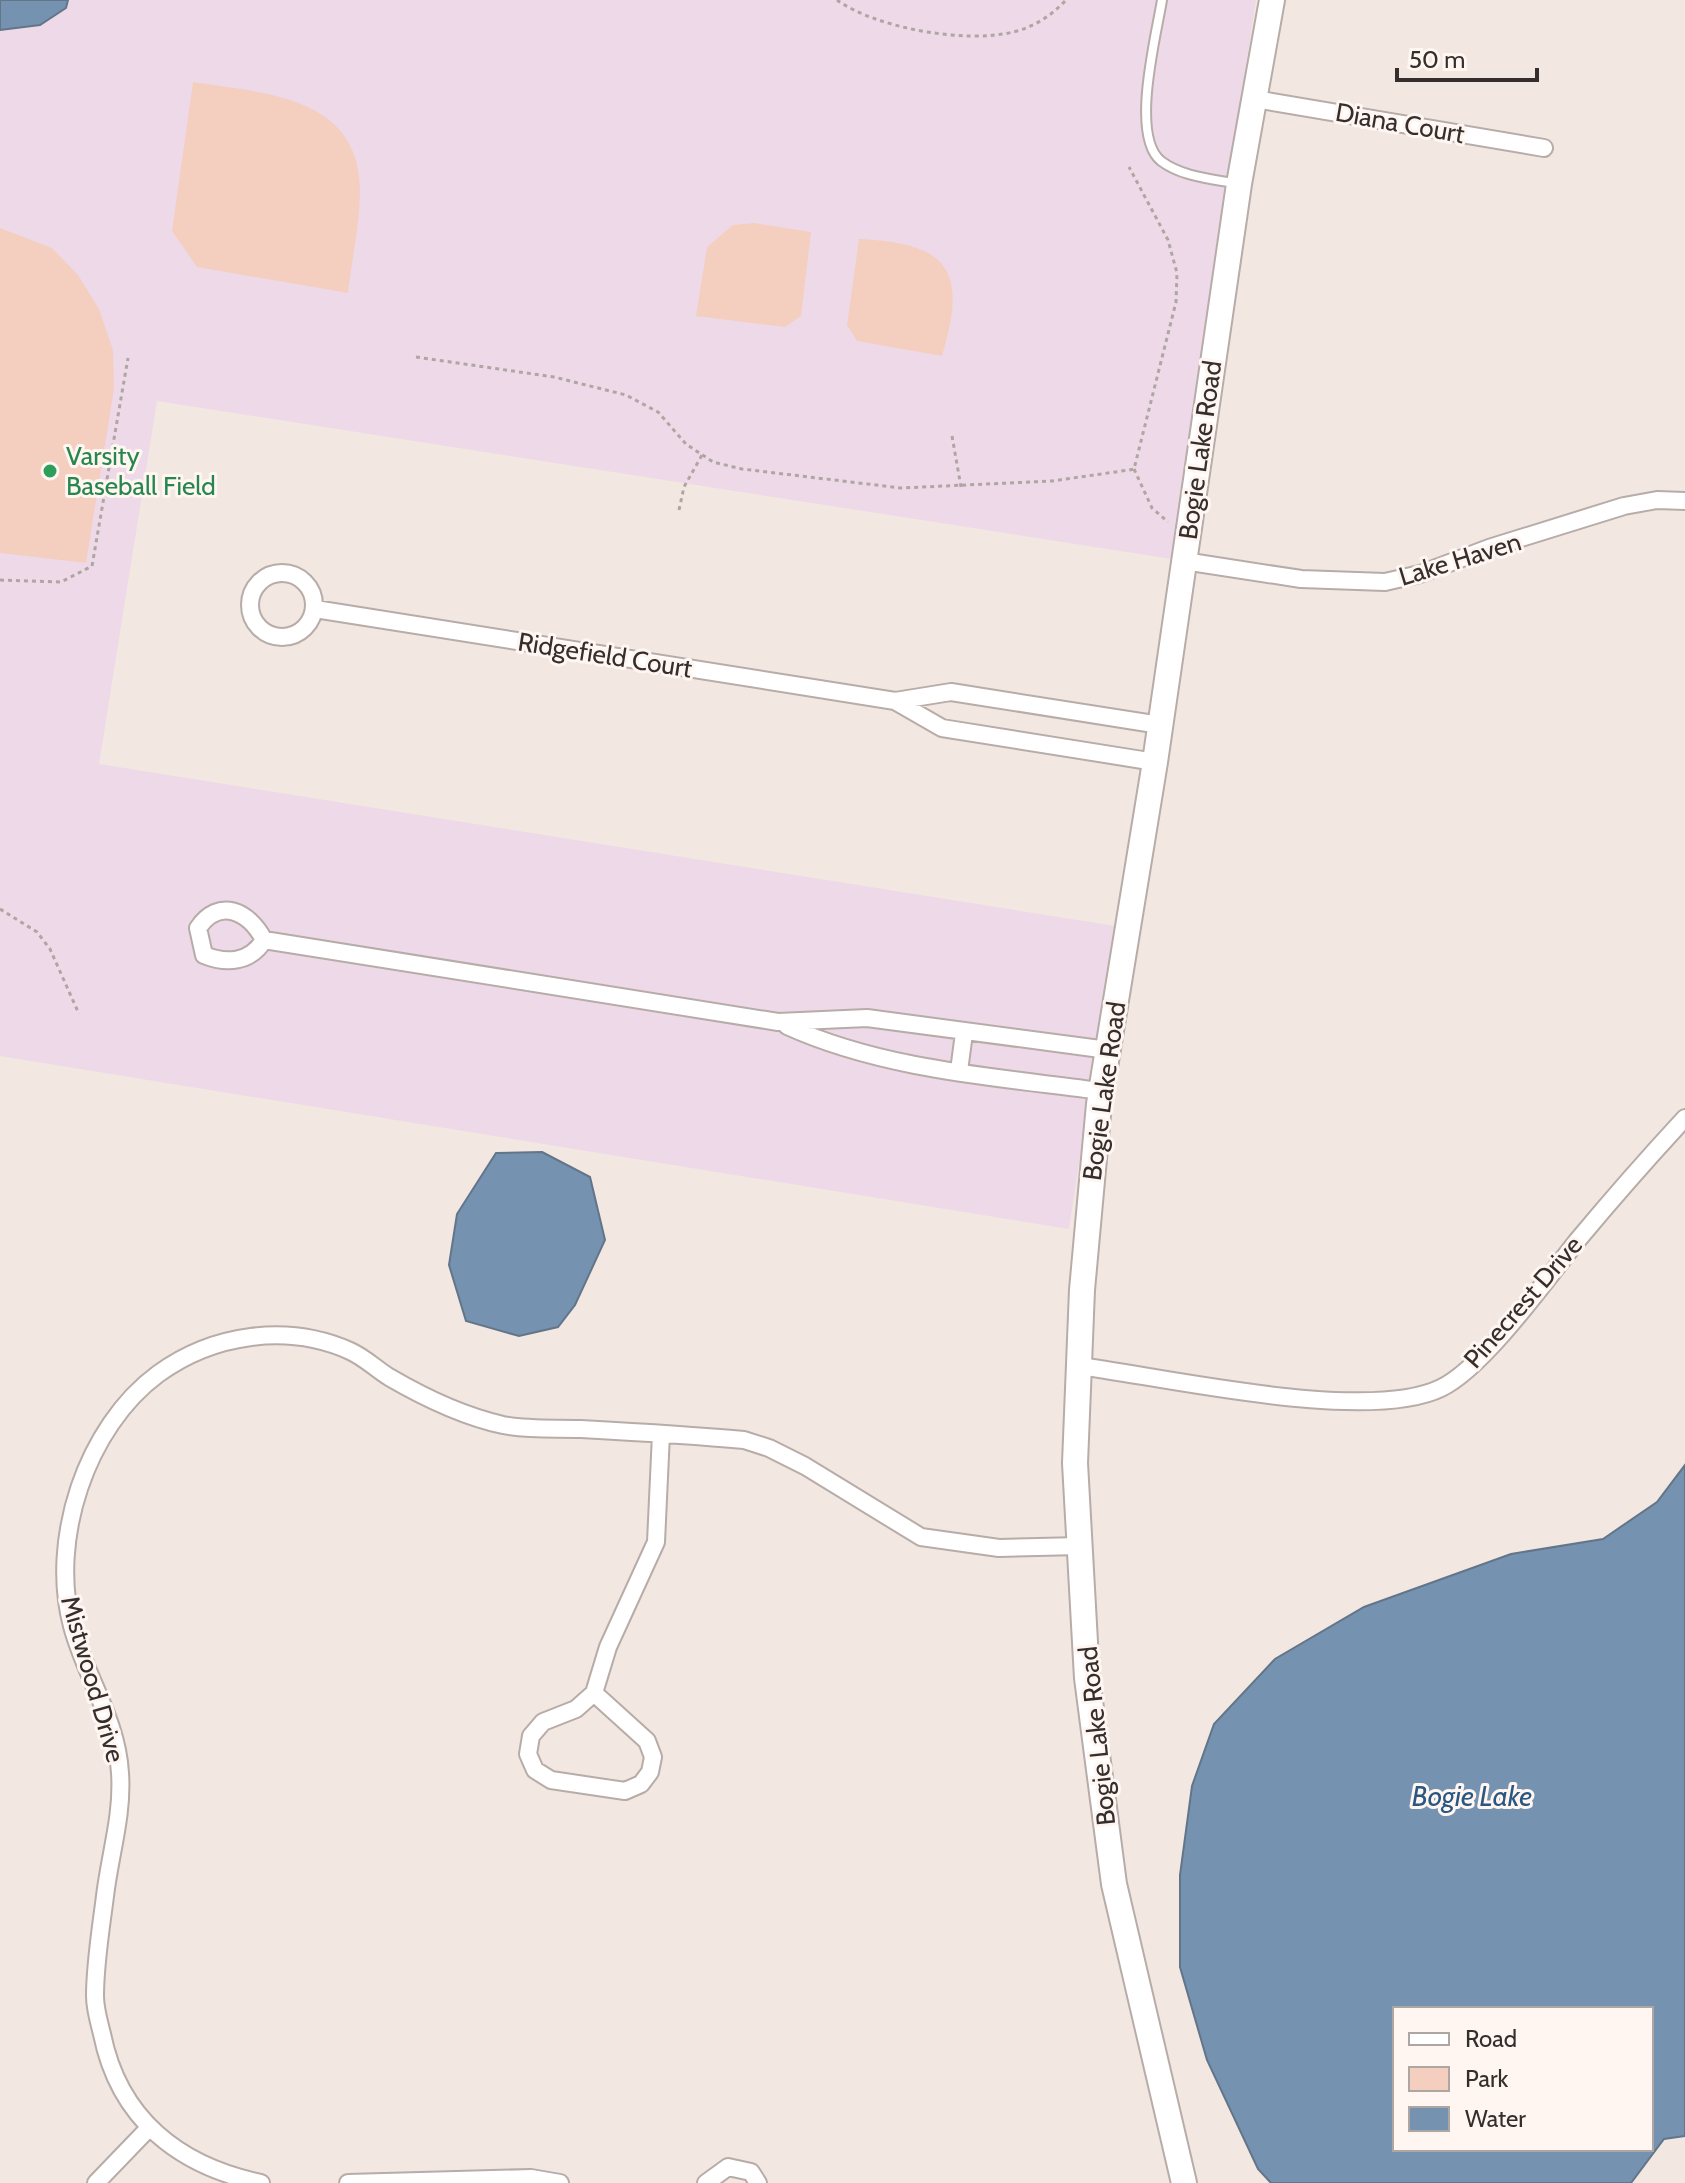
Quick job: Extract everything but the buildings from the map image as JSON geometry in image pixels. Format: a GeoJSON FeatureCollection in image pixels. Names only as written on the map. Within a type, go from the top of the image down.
{"type":"FeatureCollection","features":[{"type":"Feature","properties":{"kind":"main road","name":"Bogie Lake Road"},"geometry":{"type":"LineString","coordinates":[[1184,2183],[1114,1884],[1087,1678],[1075,1463],[1086,1225],[1101,1091],[1155,762],[1239,184],[1272,0]]}},
{"type":"Feature","properties":{"kind":"street","name":"Diana Court"},"geometry":{"type":"LineString","coordinates":[[1255,99],[1544,148]]}},
{"type":"Feature","properties":{"kind":"street","name":"Lake Haven"},"geometry":{"type":"LineString","coordinates":[[1185,551],[1301,579],[1385,582],[1420,574],[1489,548],[1624,506],[1657,500],[1685,501]]}},
{"type":"Feature","properties":{"kind":"street"},"geometry":{"type":"LineString","coordinates":[[291,574],[308,587],[315,609],[305,627],[296,633],[275,636],[265,632],[252,617],[251,597],[254,588],[270,575],[291,574]]}},
{"type":"Feature","properties":{"kind":"street","name":"Ridgefield Court"},"geometry":{"type":"LineString","coordinates":[[315,609],[895,701],[951,692],[1160,725]]}},
{"type":"Feature","properties":{"kind":"street","name":"Ridgefield Court"},"geometry":{"type":"LineString","coordinates":[[895,701],[942,728],[1155,762]]}},
{"type":"Feature","properties":{"kind":"street"},"geometry":{"type":"LineString","coordinates":[[264,940],[778,1022],[857,1051],[959,1071],[1101,1091]]}},
{"type":"Feature","properties":{"kind":"street"},"geometry":{"type":"LineString","coordinates":[[778,1022],[867,1018],[1108,1050]]}},
{"type":"Feature","properties":{"kind":"street"},"geometry":{"type":"LineString","coordinates":[[959,1071],[964,1033]]}},
{"type":"Feature","properties":{"kind":"street","name":"Pinecrest Drive"},"geometry":{"type":"LineString","coordinates":[[1079,1366],[1255,1393],[1330,1400],[1372,1401],[1440,1388],[1464,1371],[1510,1323],[1617,1192],[1685,1118]]}},
{"type":"Feature","properties":{"kind":"street","name":"Mistwood Drive"},"geometry":{"type":"LineString","coordinates":[[261,2183],[237,2178],[182,2152],[148,2129],[132,2109],[107,2058],[94,1999],[105,1891],[119,1815],[119,1756],[110,1722],[72,1628],[65,1593],[65,1550],[78,1492],[97,1451],[132,1396],[159,1374],[212,1344],[278,1336],[312,1340],[351,1351],[435,1403],[481,1420],[531,1428],[744,1440],[769,1448],[921,1537],[999,1548],[1081,1546]]}},
{"type":"Feature","properties":{"kind":"street"},"geometry":{"type":"LineString","coordinates":[[594,1693],[647,1741],[653,1757],[650,1772],[641,1784],[625,1791],[551,1780],[535,1770],[528,1754],[531,1736],[543,1722],[576,1709],[594,1693],[608,1647],[656,1542],[661,1434]]}},
{"type":"Feature","properties":{"kind":"street"},"geometry":{"type":"LineString","coordinates":[[96,2183],[148,2129]]}},
{"type":"Feature","properties":{"kind":"street"},"geometry":{"type":"LineString","coordinates":[[706,2183],[728,2167],[751,2172],[758,2183]]}},
{"type":"Feature","properties":{"kind":"street"},"geometry":{"type":"LineString","coordinates":[[348,2183],[531,2178],[560,2183]]}},
{"type":"Feature","properties":{"kind":"lane"},"geometry":{"type":"LineString","coordinates":[[1162,0],[1146,111],[1149,148],[1162,162],[1181,172],[1239,184]]}},
{"type":"Feature","properties":{"kind":"path"},"geometry":{"type":"LineString","coordinates":[[837,0],[879,21],[988,35],[1032,25],[1066,0]]}},
{"type":"Feature","properties":{"kind":"path"},"geometry":{"type":"LineString","coordinates":[[1129,167],[1168,240],[1177,273],[1176,302],[1134,469],[1152,508],[1185,551]]}},
{"type":"Feature","properties":{"kind":"path"},"geometry":{"type":"LineString","coordinates":[[416,357],[554,377],[626,395],[658,412],[686,444],[702,455],[713,462],[742,469],[901,488],[1098,477],[1134,469]]}},
{"type":"Feature","properties":{"kind":"path"},"geometry":{"type":"LineString","coordinates":[[0,580],[61,582],[92,566],[128,358]]}},
{"type":"Feature","properties":{"kind":"path"},"geometry":{"type":"LineString","coordinates":[[952,436],[961,487]]}},
{"type":"Feature","properties":{"kind":"path"},"geometry":{"type":"LineString","coordinates":[[679,510],[684,487],[702,455]]}},
{"type":"Feature","properties":{"kind":"path"},"geometry":{"type":"LineString","coordinates":[[0,909],[37,932],[50,949],[79,1014]]}},
{"type":"Feature","properties":{"kind":"shaded area"},"geometry":{"type":"Polygon","coordinates":[[[0,0],[1256,0],[1172,559],[157,401],[99,764],[1115,926],[1069,1229],[0,1056],[0,0]]]}},
{"type":"Feature","properties":{"kind":"green space"},"geometry":{"type":"Polygon","coordinates":[[[193,82],[248,90],[302,104],[325,117],[343,134],[355,158],[360,189],[348,293],[197,267],[172,231],[193,82]]]}},
{"type":"Feature","properties":{"kind":"green space"},"geometry":{"type":"Polygon","coordinates":[[[754,223],[811,232],[801,316],[785,327],[696,316],[707,247],[733,225],[754,223]]]}},
{"type":"Feature","properties":{"kind":"green space","name":"Varsity Baseball Field"},"geometry":{"type":"Polygon","coordinates":[[[0,228],[52,248],[78,275],[99,309],[113,350],[114,389],[86,563],[0,553],[0,228]]]}},
{"type":"Feature","properties":{"kind":"green space"},"geometry":{"type":"Polygon","coordinates":[[[859,239],[914,247],[932,255],[944,267],[951,282],[953,302],[942,356],[857,341],[847,325],[859,239]]]}},
{"type":"Feature","properties":{"kind":"water"},"geometry":{"type":"Polygon","coordinates":[[[0,0],[68,0],[66,8],[40,25],[0,30],[0,0]]]}},
{"type":"Feature","properties":{"kind":"water"},"geometry":{"type":"Polygon","coordinates":[[[542,1152],[590,1177],[605,1240],[575,1305],[558,1327],[519,1336],[466,1321],[449,1265],[457,1214],[496,1153],[542,1152]]]}},
{"type":"Feature","properties":{"kind":"water","name":"Bogie Lake"},"geometry":{"type":"Polygon","coordinates":[[[1685,1465],[1685,2136],[1664,2139],[1631,2183],[1271,2183],[1258,2169],[1207,2060],[1180,1967],[1180,1875],[1192,1786],[1214,1724],[1275,1659],[1364,1607],[1511,1554],[1603,1539],[1657,1502],[1685,1465]]]}},
{"type":"Feature","properties":{"kind":"place","name":"Varsity Baseball Field"},"geometry":{"type":"Point","coordinates":[50,471]}}]}
